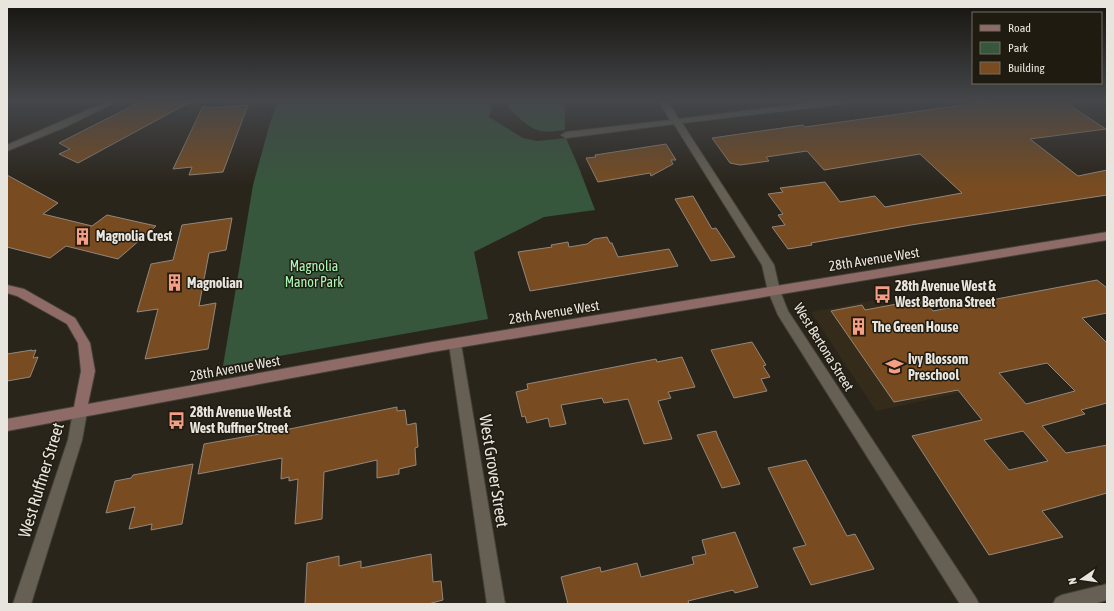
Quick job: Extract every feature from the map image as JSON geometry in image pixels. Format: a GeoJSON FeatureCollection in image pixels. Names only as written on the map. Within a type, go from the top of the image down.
{"type":"FeatureCollection","features":[{"type":"Feature","properties":{"kind":"street"},"geometry":{"type":"LineString","coordinates":[[7,148],[52,130]]}},
{"type":"Feature","properties":{"kind":"street"},"geometry":{"type":"LineString","coordinates":[[566,135],[613,130]]}},
{"type":"Feature","properties":{"kind":"street","name":"West Bertona Street"},"geometry":{"type":"LineString","coordinates":[[682,130],[768,265],[774,291],[786,318],[970,604]]}},
{"type":"Feature","properties":{"kind":"street","name":"28th Avenue West"},"geometry":{"type":"LineString","coordinates":[[7,425],[455,344],[1107,236]]}},
{"type":"Feature","properties":{"kind":"street"},"geometry":{"type":"LineString","coordinates":[[7,289],[20,292],[71,320],[84,343],[88,370],[80,412]]}},
{"type":"Feature","properties":{"kind":"street","name":"West Grover Street"},"geometry":{"type":"LineString","coordinates":[[455,344],[496,604]]}},
{"type":"Feature","properties":{"kind":"street","name":"West Ruffner Street"},"geometry":{"type":"LineString","coordinates":[[22,604],[75,440],[80,412]]}},
{"type":"Feature","properties":{"kind":"street"},"geometry":{"type":"LineString","coordinates":[[1062,604],[1107,592]]}},
{"type":"Feature","properties":{"kind":"shaded area","name":"Ivy Blossom Preschool"},"geometry":{"type":"Polygon","coordinates":[[[886,298],[963,392],[876,411],[811,312],[886,298]]]}},
{"type":"Feature","properties":{"kind":"green space","name":"Magnolia Manor Park"},"geometry":{"type":"Polygon","coordinates":[[[268,130],[509,130],[523,138],[537,141],[566,138],[595,210],[544,217],[474,252],[488,319],[223,366],[253,185],[268,130]]]}},
{"type":"Feature","properties":{"kind":"green space"},"geometry":{"type":"Polygon","coordinates":[[[536,130],[565,130],[547,132],[536,130]]]}},
{"type":"Feature","properties":{"kind":"building"},"geometry":{"type":"Polygon","coordinates":[[[86,130],[140,130],[78,163],[59,154],[70,149],[59,143],[86,130]]]}},
{"type":"Feature","properties":{"kind":"building"},"geometry":{"type":"Polygon","coordinates":[[[192,130],[239,130],[223,172],[189,175],[192,167],[173,169],[192,130]]]}},
{"type":"Feature","properties":{"kind":"building"},"geometry":{"type":"Polygon","coordinates":[[[771,130],[1102,130],[1030,139],[1078,176],[1107,170],[1107,195],[911,225],[811,243],[812,245],[788,249],[772,227],[785,225],[778,215],[783,214],[768,194],[783,192],[780,188],[825,182],[840,202],[875,196],[885,207],[962,193],[920,154],[824,170],[807,151],[766,157],[769,161],[740,165],[730,163],[712,138],[771,130]]]}},
{"type":"Feature","properties":{"kind":"building"},"geometry":{"type":"Polygon","coordinates":[[[666,144],[676,160],[671,160],[673,164],[651,176],[650,173],[598,182],[586,158],[596,157],[595,155],[666,144]]]}},
{"type":"Feature","properties":{"kind":"building","name":"Magnolia Crest"},"geometry":{"type":"Polygon","coordinates":[[[7,175],[58,203],[43,214],[92,226],[107,215],[156,226],[118,259],[66,246],[50,258],[7,247],[7,175]]]}},
{"type":"Feature","properties":{"kind":"building"},"geometry":{"type":"Polygon","coordinates":[[[693,196],[712,229],[716,228],[735,257],[711,261],[675,199],[693,196]]]}},
{"type":"Feature","properties":{"kind":"building","name":"Magnolian"},"geometry":{"type":"Polygon","coordinates":[[[232,218],[226,250],[209,253],[199,306],[216,303],[208,349],[145,359],[158,309],[137,312],[151,264],[173,260],[182,225],[232,218]]]}},
{"type":"Feature","properties":{"kind":"building"},"geometry":{"type":"Polygon","coordinates":[[[607,237],[610,243],[612,243],[618,257],[669,249],[678,266],[530,291],[518,252],[552,247],[551,245],[568,242],[569,247],[587,244],[594,239],[607,237]]]}},
{"type":"Feature","properties":{"kind":"building"},"geometry":{"type":"Polygon","coordinates":[[[1097,280],[1107,288],[1107,313],[1082,318],[1107,343],[1107,403],[1081,410],[1085,414],[1042,426],[1066,453],[1107,445],[1107,493],[1042,511],[1063,537],[989,555],[912,436],[982,420],[958,390],[894,402],[831,311],[862,305],[865,310],[923,299],[933,311],[1097,280]],[[1047,363],[999,373],[1026,404],[1075,391],[1047,363]],[[1023,431],[984,440],[1009,470],[1048,461],[1023,431]]]}},
{"type":"Feature","properties":{"kind":"building"},"geometry":{"type":"Polygon","coordinates":[[[752,342],[766,365],[763,366],[770,377],[761,379],[767,391],[734,398],[711,350],[752,342]]]}},
{"type":"Feature","properties":{"kind":"building"},"geometry":{"type":"Polygon","coordinates":[[[36,350],[33,358],[38,357],[30,377],[7,381],[7,354],[36,350]]]}},
{"type":"Feature","properties":{"kind":"building"},"geometry":{"type":"Polygon","coordinates":[[[682,357],[695,387],[668,392],[671,398],[658,401],[672,439],[644,444],[628,399],[604,403],[602,398],[561,405],[566,424],[550,427],[548,418],[527,423],[525,416],[522,417],[516,392],[528,389],[527,384],[656,359],[657,362],[682,357]]]}},
{"type":"Feature","properties":{"kind":"building"},"geometry":{"type":"Polygon","coordinates":[[[397,407],[397,411],[405,410],[407,425],[416,423],[418,447],[415,448],[416,465],[399,469],[399,474],[377,478],[377,460],[324,472],[322,519],[295,524],[298,479],[289,481],[289,477],[281,479],[282,458],[198,474],[204,444],[271,432],[270,433],[397,407]]]}},
{"type":"Feature","properties":{"kind":"building"},"geometry":{"type":"Polygon","coordinates":[[[716,431],[740,484],[722,488],[697,435],[716,431]]]}},
{"type":"Feature","properties":{"kind":"building"},"geometry":{"type":"Polygon","coordinates":[[[806,460],[847,536],[855,534],[874,569],[811,585],[793,548],[806,545],[768,468],[806,460]]]}},
{"type":"Feature","properties":{"kind":"building"},"geometry":{"type":"Polygon","coordinates":[[[193,464],[182,524],[151,530],[152,524],[129,529],[135,507],[106,513],[115,481],[131,478],[133,475],[193,464]]]}},
{"type":"Feature","properties":{"kind":"building"},"geometry":{"type":"Polygon","coordinates":[[[735,532],[758,587],[735,593],[733,590],[688,601],[689,604],[568,604],[561,577],[600,567],[601,572],[637,563],[641,577],[694,564],[692,557],[706,554],[702,540],[735,532]]]}},
{"type":"Feature","properties":{"kind":"building"},"geometry":{"type":"Polygon","coordinates":[[[431,554],[433,582],[441,581],[443,600],[428,604],[305,604],[307,563],[339,556],[339,566],[361,561],[361,568],[431,554]]]}},
{"type":"Feature","properties":{"kind":"place","name":"Magnolia Crest"},"geometry":{"type":"Point","coordinates":[83,236]}},
{"type":"Feature","properties":{"kind":"place","name":"Magnolian"},"geometry":{"type":"Point","coordinates":[174,283]}},
{"type":"Feature","properties":{"kind":"place","name":"28th Avenue West & West Bertona Street"},"geometry":{"type":"Point","coordinates":[882,294]}},
{"type":"Feature","properties":{"kind":"place","name":"The Green House"},"geometry":{"type":"Point","coordinates":[859,327]}},
{"type":"Feature","properties":{"kind":"place","name":"Ivy Blossom Preschool"},"geometry":{"type":"Point","coordinates":[895,367]}},
{"type":"Feature","properties":{"kind":"place","name":"28th Avenue West & West Ruffner Street"},"geometry":{"type":"Point","coordinates":[177,420]}}]}
